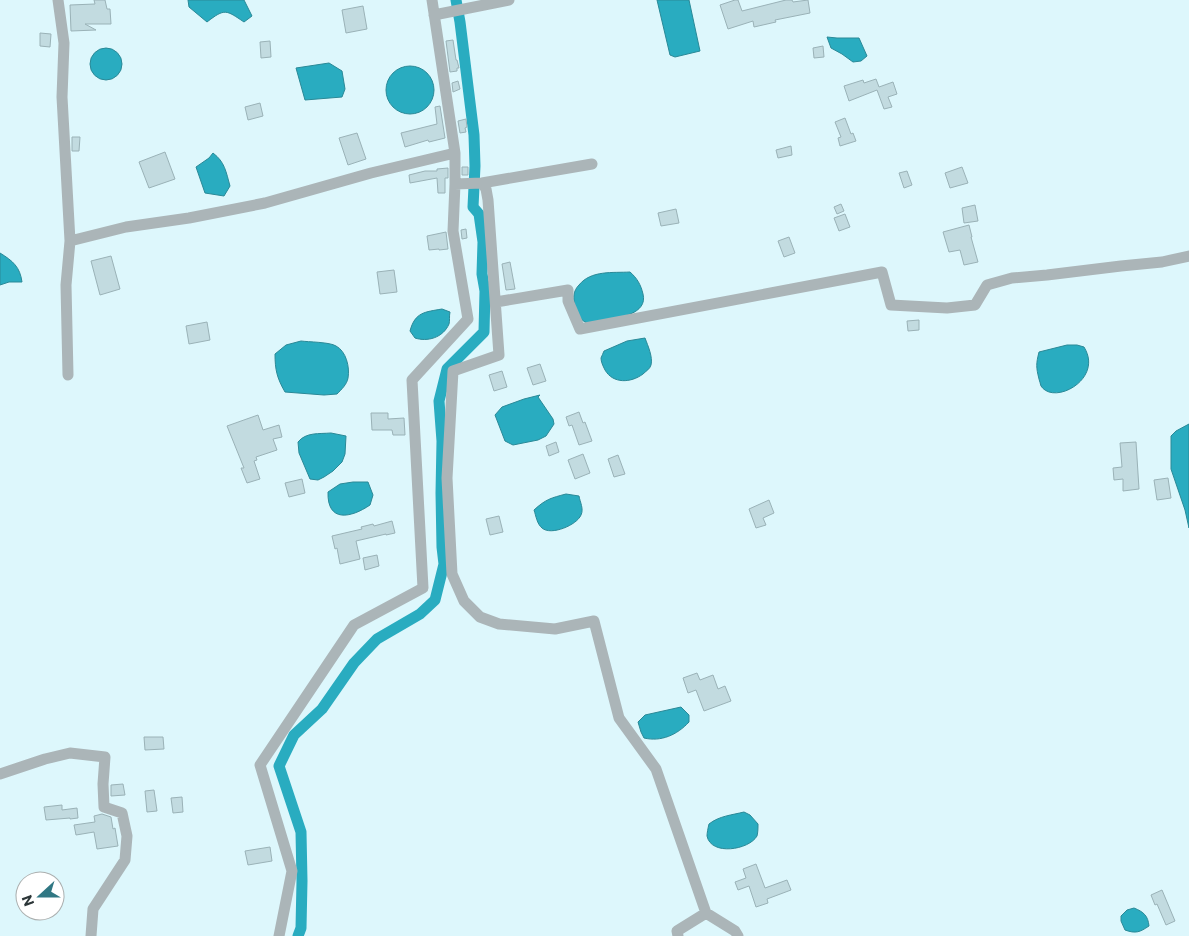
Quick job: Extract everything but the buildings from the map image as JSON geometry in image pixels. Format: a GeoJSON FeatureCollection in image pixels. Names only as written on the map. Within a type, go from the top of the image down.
{"type":"FeatureCollection","features":[{"type":"Feature","properties":{"kind":"street"},"geometry":{"type":"LineString","coordinates":[[58,0],[64,43],[62,97],[70,241],[66,285],[68,375]]}},
{"type":"Feature","properties":{"kind":"street"},"geometry":{"type":"LineString","coordinates":[[279,936],[292,871],[260,765],[354,625],[423,588],[412,380],[468,319],[453,231],[457,184],[432,0]]}},
{"type":"Feature","properties":{"kind":"street"},"geometry":{"type":"LineString","coordinates":[[434,15],[509,0]]}},
{"type":"Feature","properties":{"kind":"street"},"geometry":{"type":"LineString","coordinates":[[70,241],[126,227],[189,218],[265,203],[371,172],[454,154]]}},
{"type":"Feature","properties":{"kind":"street"},"geometry":{"type":"LineString","coordinates":[[457,184],[482,184],[592,164]]}},
{"type":"Feature","properties":{"kind":"street"},"geometry":{"type":"LineString","coordinates":[[482,184],[486,189],[488,200],[499,355],[453,371],[447,478],[452,574],[464,601],[480,617],[499,624],[555,629],[594,621],[619,718],[656,769],[706,913],[735,931],[738,936]]}},
{"type":"Feature","properties":{"kind":"street"},"geometry":{"type":"LineString","coordinates":[[496,302],[568,290],[568,301],[580,329],[882,272],[892,305],[946,308],[975,305],[987,285],[1012,278],[1047,276],[1162,262],[1189,256]]}},
{"type":"Feature","properties":{"kind":"street"},"geometry":{"type":"LineString","coordinates":[[0,774],[70,753],[105,757],[104,807],[122,813],[127,836],[125,860],[93,909],[92,936]]}},
{"type":"Feature","properties":{"kind":"street"},"geometry":{"type":"LineString","coordinates":[[678,936],[677,931],[706,913]]}},
{"type":"Feature","properties":{"kind":"water"},"geometry":{"type":"Polygon","coordinates":[[[188,0],[244,0],[252,16],[244,22],[226,12],[218,14],[207,22],[189,7],[188,0]]]}},
{"type":"Feature","properties":{"kind":"water"},"geometry":{"type":"Polygon","coordinates":[[[657,0],[689,0],[700,51],[675,57],[670,55],[657,0]]]}},
{"type":"Feature","properties":{"kind":"water"},"geometry":{"type":"Polygon","coordinates":[[[827,37],[859,38],[867,56],[861,61],[853,62],[831,48],[827,37]]]}},
{"type":"Feature","properties":{"kind":"water"},"geometry":{"type":"Polygon","coordinates":[[[106,48],[112,49],[117,53],[121,58],[121,70],[117,75],[112,79],[106,80],[100,79],[95,75],[91,70],[90,64],[91,58],[95,53],[100,49],[106,48]]]}},
{"type":"Feature","properties":{"kind":"water"},"geometry":{"type":"Polygon","coordinates":[[[329,63],[342,71],[345,89],[342,97],[305,100],[296,68],[329,63]]]}},
{"type":"Feature","properties":{"kind":"water"},"geometry":{"type":"Polygon","coordinates":[[[410,66],[419,68],[427,73],[432,81],[434,90],[432,99],[427,107],[419,112],[410,114],[401,112],[393,107],[388,99],[386,90],[388,81],[393,73],[401,68],[410,66]]]}},
{"type":"Feature","properties":{"kind":"water"},"geometry":{"type":"Polygon","coordinates":[[[213,153],[223,164],[230,186],[224,196],[205,193],[196,167],[213,153]]]}},
{"type":"Feature","properties":{"kind":"water"},"geometry":{"type":"Polygon","coordinates":[[[0,253],[15,265],[20,272],[22,282],[9,282],[0,285],[0,253]]]}},
{"type":"Feature","properties":{"kind":"water"},"geometry":{"type":"Polygon","coordinates":[[[630,272],[638,282],[643,294],[643,301],[637,310],[631,314],[592,323],[587,323],[581,319],[575,306],[574,295],[577,287],[584,280],[603,273],[630,272]]]}},
{"type":"Feature","properties":{"kind":"water"},"geometry":{"type":"Polygon","coordinates":[[[442,309],[450,312],[449,324],[443,333],[429,339],[415,338],[410,331],[418,316],[426,312],[442,309]]]}},
{"type":"Feature","properties":{"kind":"water"},"geometry":{"type":"Polygon","coordinates":[[[645,338],[651,359],[649,369],[638,377],[622,381],[608,375],[601,361],[604,351],[627,341],[645,338]]]}},
{"type":"Feature","properties":{"kind":"water"},"geometry":{"type":"Polygon","coordinates":[[[301,341],[333,345],[339,348],[345,355],[348,364],[348,378],[337,394],[285,392],[277,374],[275,354],[286,345],[301,341]]]}},
{"type":"Feature","properties":{"kind":"water"},"geometry":{"type":"Polygon","coordinates":[[[1067,345],[1084,347],[1088,359],[1088,369],[1083,379],[1066,391],[1056,393],[1047,391],[1041,386],[1038,375],[1037,360],[1039,352],[1067,345]]]}},
{"type":"Feature","properties":{"kind":"water"},"geometry":{"type":"Polygon","coordinates":[[[540,395],[538,397],[553,419],[554,424],[546,436],[538,440],[513,445],[505,441],[495,415],[502,407],[540,395]]]}},
{"type":"Feature","properties":{"kind":"water"},"geometry":{"type":"Polygon","coordinates":[[[1189,424],[1189,528],[1171,469],[1171,436],[1189,424]]]}},
{"type":"Feature","properties":{"kind":"water"},"geometry":{"type":"Polygon","coordinates":[[[331,433],[346,436],[345,454],[342,462],[324,477],[318,480],[310,479],[299,453],[298,442],[309,435],[331,433]]]}},
{"type":"Feature","properties":{"kind":"water"},"geometry":{"type":"Polygon","coordinates":[[[368,482],[373,495],[370,505],[348,515],[336,513],[331,509],[328,492],[340,484],[368,482]]]}},
{"type":"Feature","properties":{"kind":"water"},"geometry":{"type":"Polygon","coordinates":[[[566,494],[579,496],[582,510],[579,519],[569,526],[557,530],[551,531],[542,528],[534,510],[549,499],[566,494]]]}},
{"type":"Feature","properties":{"kind":"water"},"geometry":{"type":"Polygon","coordinates":[[[681,707],[689,715],[689,722],[684,727],[674,734],[663,738],[644,738],[638,722],[645,715],[681,707]]]}},
{"type":"Feature","properties":{"kind":"water"},"geometry":{"type":"Polygon","coordinates":[[[744,812],[750,815],[758,824],[757,836],[753,841],[731,849],[715,846],[710,842],[707,836],[709,824],[721,817],[744,812]]]}},
{"type":"Feature","properties":{"kind":"water"},"geometry":{"type":"Polygon","coordinates":[[[1134,908],[1145,915],[1149,926],[1140,931],[1132,932],[1125,930],[1121,916],[1127,910],[1134,908]]]}},
{"type":"Feature","properties":{"kind":"waterway"},"geometry":{"type":"LineString","coordinates":[[298,936],[301,928],[301,832],[279,766],[294,735],[322,709],[354,663],[377,639],[420,614],[435,600],[444,564],[441,493],[442,441],[439,401],[447,369],[484,332],[483,242],[479,214],[473,207],[474,135],[456,0]]}}]}
